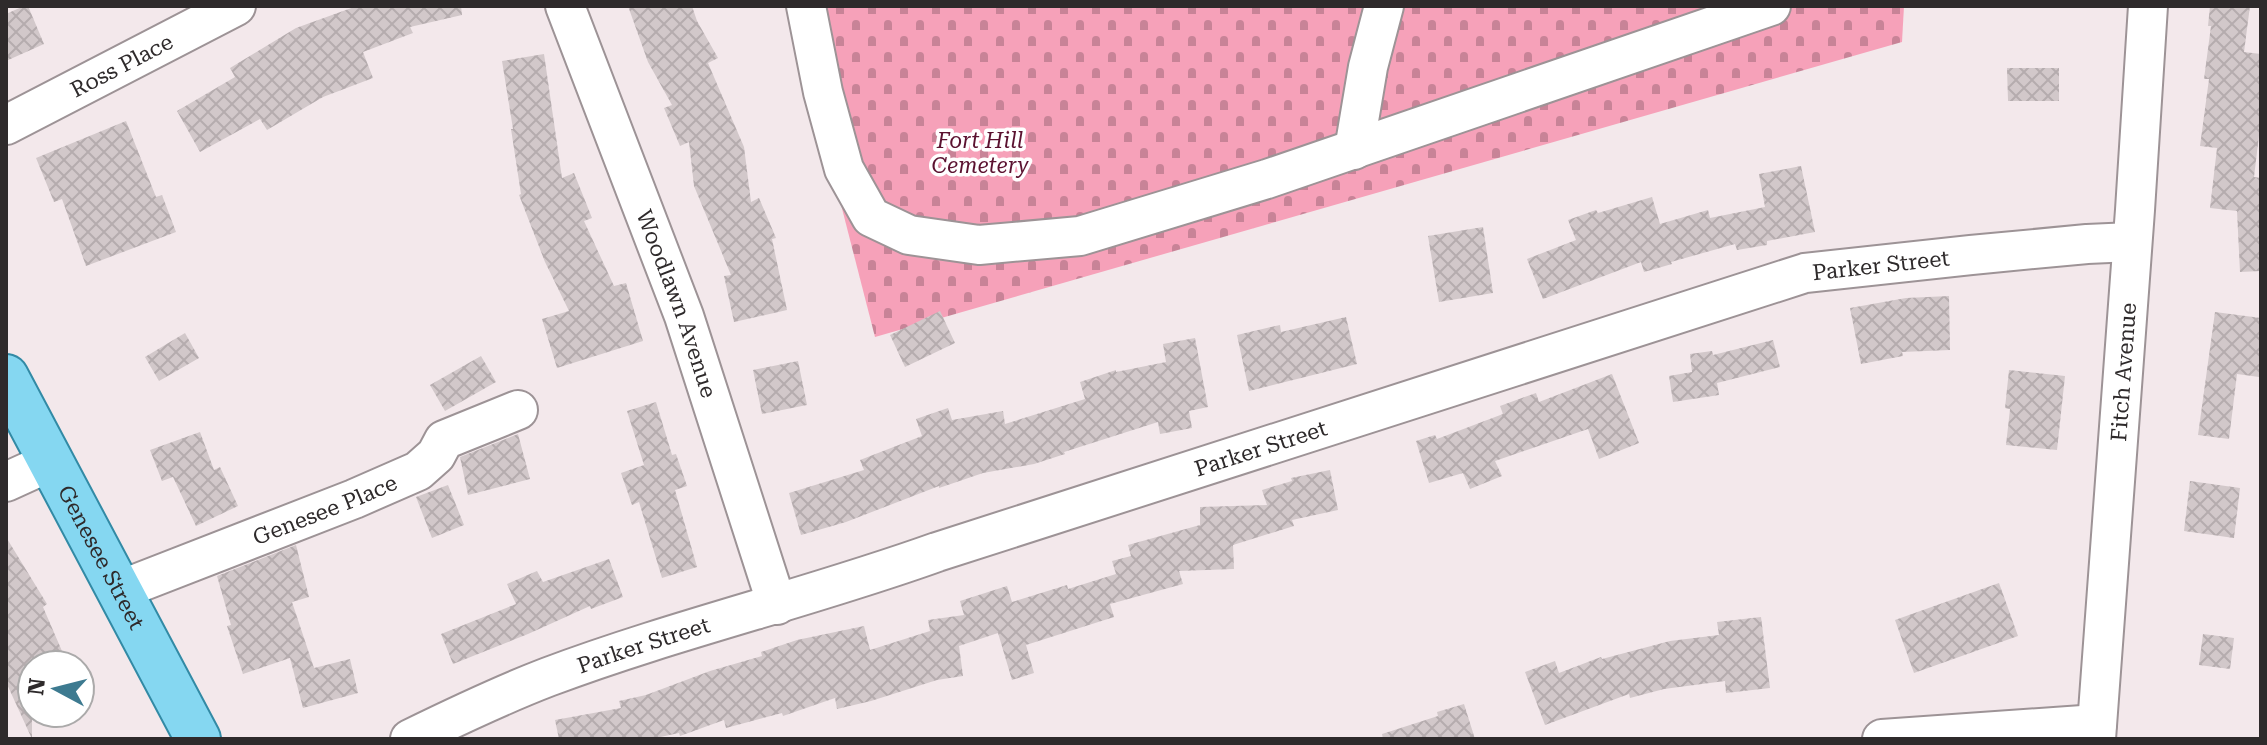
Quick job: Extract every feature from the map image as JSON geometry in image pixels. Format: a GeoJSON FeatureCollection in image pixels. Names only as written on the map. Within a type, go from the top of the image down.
{"type":"FeatureCollection","features":[{"type":"Feature","properties":{"kind":"main road","name":"Genesee Street"},"geometry":{"type":"LineString","coordinates":[[6,377],[198,739]]}},
{"type":"Feature","properties":{"kind":"street","name":"Ross Place"},"geometry":{"type":"LineString","coordinates":[[6,125],[236,6]]}},
{"type":"Feature","properties":{"kind":"street","name":"Woodlawn Avenue"},"geometry":{"type":"LineString","coordinates":[[565,6],[684,316],[777,605]]}},
{"type":"Feature","properties":{"kind":"street"},"geometry":{"type":"LineString","coordinates":[[806,6],[823,92],[844,169],[871,217],[909,235],[979,245],[1080,236],[1267,179],[1771,6]]}},
{"type":"Feature","properties":{"kind":"street"},"geometry":{"type":"LineString","coordinates":[[1354,150],[1368,67],[1384,6]]}},
{"type":"Feature","properties":{"kind":"street","name":"Fitch Avenue"},"geometry":{"type":"LineString","coordinates":[[2096,731],[2148,6]]}},
{"type":"Feature","properties":{"kind":"street","name":"Parker Street"},"geometry":{"type":"LineString","coordinates":[[410,739],[482,703],[605,657],[777,605],[1805,273],[2132,242]]}},
{"type":"Feature","properties":{"kind":"street","name":"Genesee Place"},"geometry":{"type":"LineString","coordinates":[[120,590],[418,471],[436,455],[444,440],[518,410]]}},
{"type":"Feature","properties":{"kind":"street"},"geometry":{"type":"LineString","coordinates":[[6,482],[52,461]]}},
{"type":"Feature","properties":{"kind":"street"},"geometry":{"type":"LineString","coordinates":[[1882,739],[2096,731]]}},
{"type":"Feature","properties":{"kind":"green space","name":"Fort Hill Cemetery"},"geometry":{"type":"Polygon","coordinates":[[[790,6],[1904,6],[1902,42],[875,337],[790,6]]]}},
{"type":"Feature","properties":{"kind":"building"},"geometry":{"type":"Polygon","coordinates":[[[28,6],[44,44],[6,61],[6,14],[28,6]]]}},
{"type":"Feature","properties":{"kind":"building"},"geometry":{"type":"Polygon","coordinates":[[[357,6],[461,6],[462,15],[410,27],[413,33],[363,52],[373,78],[323,97],[267,130],[260,119],[200,152],[177,111],[235,77],[230,68],[296,28],[357,6]]]}},
{"type":"Feature","properties":{"kind":"building"},"geometry":{"type":"Polygon","coordinates":[[[628,6],[692,6],[718,58],[708,63],[744,147],[751,202],[759,198],[776,238],[772,239],[787,310],[734,322],[724,276],[731,275],[694,186],[689,142],[680,146],[664,108],[672,105],[648,62],[628,6]]]}},
{"type":"Feature","properties":{"kind":"building"},"geometry":{"type":"Polygon","coordinates":[[[2210,6],[2250,6],[2244,52],[2261,54],[2261,119],[2254,177],[2261,178],[2261,271],[2240,272],[2237,211],[2210,208],[2217,148],[2200,146],[2209,79],[2204,79],[2211,26],[2208,26],[2210,6]]]}},
{"type":"Feature","properties":{"kind":"building"},"geometry":{"type":"Polygon","coordinates":[[[544,54],[562,178],[574,173],[592,218],[584,221],[614,286],[626,283],[643,341],[557,368],[542,319],[569,311],[545,262],[519,195],[502,61],[544,54]]]}},
{"type":"Feature","properties":{"kind":"building"},"geometry":{"type":"Polygon","coordinates":[[[2007,68],[2059,68],[2059,101],[2008,101],[2007,68]]]}},
{"type":"Feature","properties":{"kind":"building"},"geometry":{"type":"Polygon","coordinates":[[[126,121],[156,197],[162,195],[176,232],[86,266],[62,199],[54,202],[36,158],[126,121]]]}},
{"type":"Feature","properties":{"kind":"building"},"geometry":{"type":"Polygon","coordinates":[[[1801,166],[1815,232],[1737,250],[1735,244],[1644,272],[1641,262],[1543,299],[1527,259],[1576,240],[1568,220],[1652,197],[1660,224],[1708,210],[1710,218],[1765,207],[1759,174],[1801,166]]]}},
{"type":"Feature","properties":{"kind":"building"},"geometry":{"type":"Polygon","coordinates":[[[1483,227],[1493,293],[1439,302],[1428,236],[1483,227]]]}},
{"type":"Feature","properties":{"kind":"building"},"geometry":{"type":"Polygon","coordinates":[[[1949,296],[1950,350],[1902,352],[1903,356],[1861,364],[1850,308],[1906,298],[1949,296]]]}},
{"type":"Feature","properties":{"kind":"building"},"geometry":{"type":"Polygon","coordinates":[[[940,311],[955,343],[905,367],[890,335],[940,311]]]}},
{"type":"Feature","properties":{"kind":"building"},"geometry":{"type":"Polygon","coordinates":[[[2215,312],[2261,318],[2259,377],[2237,374],[2229,439],[2198,435],[2215,312]]]}},
{"type":"Feature","properties":{"kind":"building"},"geometry":{"type":"Polygon","coordinates":[[[1346,317],[1357,364],[1249,391],[1237,335],[1280,325],[1281,332],[1346,317]]]}},
{"type":"Feature","properties":{"kind":"building"},"geometry":{"type":"Polygon","coordinates":[[[185,333],[199,358],[159,381],[145,357],[185,333]]]}},
{"type":"Feature","properties":{"kind":"building"},"geometry":{"type":"Polygon","coordinates":[[[1195,338],[1208,407],[1189,411],[1192,428],[1160,434],[1158,422],[1034,464],[983,473],[939,486],[846,522],[801,535],[789,493],[864,470],[860,460],[922,436],[916,419],[948,408],[952,420],[1003,411],[1005,424],[1085,399],[1080,382],[1116,370],[1166,362],[1163,344],[1195,338]]]}},
{"type":"Feature","properties":{"kind":"building"},"geometry":{"type":"Polygon","coordinates":[[[1773,340],[1780,367],[1717,383],[1719,395],[1673,402],[1669,376],[1692,372],[1690,354],[1712,351],[1713,355],[1773,340]]]}},
{"type":"Feature","properties":{"kind":"building"},"geometry":{"type":"Polygon","coordinates":[[[481,356],[496,382],[445,411],[430,385],[481,356]]]}},
{"type":"Feature","properties":{"kind":"building"},"geometry":{"type":"Polygon","coordinates":[[[798,361],[807,405],[762,414],[753,370],[798,361]]]}},
{"type":"Feature","properties":{"kind":"building"},"geometry":{"type":"Polygon","coordinates":[[[2009,370],[2065,376],[2057,450],[2006,445],[2010,409],[2005,408],[2009,370]]]}},
{"type":"Feature","properties":{"kind":"building"},"geometry":{"type":"Polygon","coordinates":[[[1612,374],[1639,443],[1599,459],[1588,429],[1495,461],[1502,476],[1470,489],[1463,473],[1429,483],[1416,441],[1435,435],[1437,439],[1503,414],[1500,406],[1536,393],[1539,402],[1612,374]]]}},
{"type":"Feature","properties":{"kind":"building"},"geometry":{"type":"Polygon","coordinates":[[[656,402],[672,455],[676,454],[687,486],[675,490],[697,567],[662,578],[639,502],[632,505],[621,473],[644,465],[627,411],[656,402]]]}},
{"type":"Feature","properties":{"kind":"building"},"geometry":{"type":"Polygon","coordinates":[[[200,432],[214,470],[220,467],[238,506],[196,526],[173,477],[162,481],[150,450],[200,432]]]}},
{"type":"Feature","properties":{"kind":"building"},"geometry":{"type":"Polygon","coordinates":[[[518,434],[530,479],[468,495],[460,457],[518,434]]]}},
{"type":"Feature","properties":{"kind":"building"},"geometry":{"type":"Polygon","coordinates":[[[1330,470],[1338,510],[1292,520],[1294,526],[1233,545],[1234,569],[1179,571],[1183,584],[1110,604],[1114,617],[1026,645],[1034,673],[1012,680],[998,633],[959,646],[963,676],[937,680],[871,701],[837,709],[835,698],[783,716],[782,713],[726,728],[724,720],[680,736],[679,733],[651,739],[559,739],[555,720],[621,708],[619,701],[762,656],[761,652],[797,640],[864,626],[870,650],[930,631],[928,620],[964,615],[960,601],[1007,586],[1012,602],[1116,574],[1112,561],[1131,556],[1128,545],[1200,525],[1200,507],[1267,505],[1262,490],[1292,481],[1291,478],[1330,470]]]}},
{"type":"Feature","properties":{"kind":"building"},"geometry":{"type":"Polygon","coordinates":[[[2190,481],[2240,488],[2234,538],[2184,531],[2190,481]]]}},
{"type":"Feature","properties":{"kind":"building"},"geometry":{"type":"Polygon","coordinates":[[[448,485],[464,525],[432,538],[416,497],[448,485]]]}},
{"type":"Feature","properties":{"kind":"building"},"geometry":{"type":"Polygon","coordinates":[[[6,537],[47,604],[43,607],[61,649],[16,649],[16,704],[6,682],[6,537]]]}},
{"type":"Feature","properties":{"kind":"building"},"geometry":{"type":"Polygon","coordinates":[[[296,545],[309,597],[292,602],[314,668],[350,659],[358,693],[303,708],[290,658],[243,674],[227,626],[231,625],[217,576],[296,545]]]}},
{"type":"Feature","properties":{"kind":"building"},"geometry":{"type":"Polygon","coordinates":[[[609,559],[623,597],[591,609],[590,606],[453,664],[441,634],[516,604],[507,584],[537,571],[543,582],[609,559]]]}},
{"type":"Feature","properties":{"kind":"building"},"geometry":{"type":"Polygon","coordinates":[[[1999,583],[2018,636],[1914,673],[1895,620],[1999,583]]]}},
{"type":"Feature","properties":{"kind":"building"},"geometry":{"type":"Polygon","coordinates":[[[1761,617],[1770,688],[1726,693],[1725,681],[1664,689],[1630,698],[1629,694],[1545,725],[1525,672],[1555,661],[1559,673],[1601,657],[1670,641],[1719,635],[1717,622],[1761,617]]]}},
{"type":"Feature","properties":{"kind":"building"},"geometry":{"type":"Polygon","coordinates":[[[2203,634],[2234,638],[2230,669],[2199,665],[2203,634]]]}},
{"type":"Feature","properties":{"kind":"building"},"geometry":{"type":"Polygon","coordinates":[[[1464,704],[1475,739],[1383,739],[1382,734],[1464,704]]]}}]}
